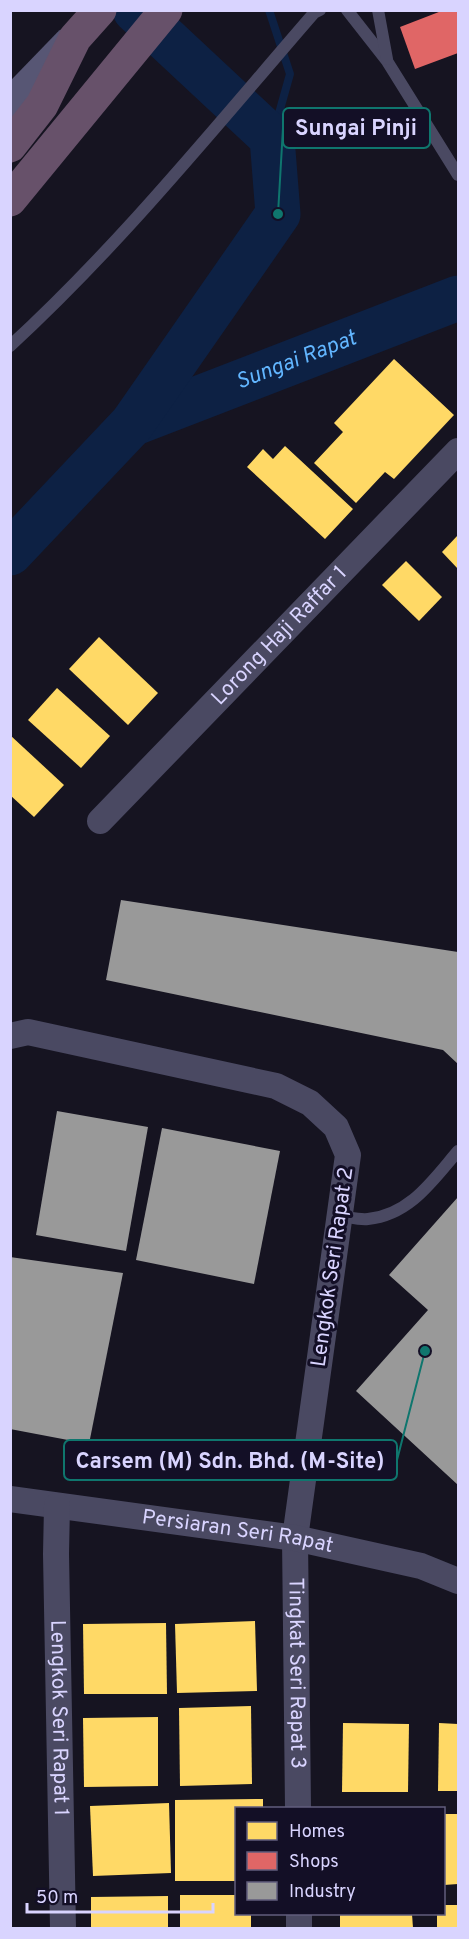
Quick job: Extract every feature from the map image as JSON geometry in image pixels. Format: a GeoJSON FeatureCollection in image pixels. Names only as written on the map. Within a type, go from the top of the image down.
{"type":"FeatureCollection","features":[{"type":"Feature","properties":{"kind":"highway"},"geometry":{"type":"LineString","coordinates":[[10,146],[42,105],[75,38],[100,10]]}},
{"type":"Feature","properties":{"kind":"highway"},"geometry":{"type":"LineString","coordinates":[[10,200],[166,10]]}},
{"type":"Feature","properties":{"kind":"street"},"geometry":{"type":"LineString","coordinates":[[12,98],[75,38]]}},
{"type":"Feature","properties":{"kind":"street"},"geometry":{"type":"LineString","coordinates":[[10,217],[60,137]]}},
{"type":"Feature","properties":{"kind":"street","name":"Lorong Haji Raffar 1"},"geometry":{"type":"LineString","coordinates":[[100,821],[459,451]]}},
{"type":"Feature","properties":{"kind":"street","name":"Lengkok Seri Rapat 2"},"geometry":{"type":"LineString","coordinates":[[10,1036],[28,1032],[276,1086],[310,1103],[336,1127],[348,1155],[295,1538]]}},
{"type":"Feature","properties":{"kind":"street","name":"Persiaran Seri Rapat"},"geometry":{"type":"LineString","coordinates":[[10,1499],[295,1538],[421,1566],[459,1581]]}},
{"type":"Feature","properties":{"kind":"street","name":"Lengkok Seri Rapat 1"},"geometry":{"type":"LineString","coordinates":[[57,1506],[63,1929]]}},
{"type":"Feature","properties":{"kind":"street","name":"Tingkat Seri Rapat 3"},"geometry":{"type":"LineString","coordinates":[[295,1538],[298,1807]]}},
{"type":"Feature","properties":{"kind":"lane"},"geometry":{"type":"LineString","coordinates":[[347,10],[387,61],[459,175]]}},
{"type":"Feature","properties":{"kind":"lane"},"geometry":{"type":"LineString","coordinates":[[378,10],[387,61]]}},
{"type":"Feature","properties":{"kind":"lane"},"geometry":{"type":"LineString","coordinates":[[10,346],[130,225],[317,12]]}},
{"type":"Feature","properties":{"kind":"lane"},"geometry":{"type":"LineString","coordinates":[[340,1216],[367,1219],[397,1212],[421,1195],[459,1150]]}},
{"type":"Feature","properties":{"kind":"building: Homes"},"geometry":{"type":"Polygon","coordinates":[[[394,359],[454,415],[394,479],[385,472],[356,503],[314,463],[343,432],[334,423],[394,359]]]}},
{"type":"Feature","properties":{"kind":"building: Homes"},"geometry":{"type":"Polygon","coordinates":[[[285,446],[353,509],[325,539],[247,467],[263,449],[273,459],[285,446]]]}},
{"type":"Feature","properties":{"kind":"building: Homes"},"geometry":{"type":"Polygon","coordinates":[[[458,535],[458,569],[442,552],[458,535]]]}},
{"type":"Feature","properties":{"kind":"building: Homes"},"geometry":{"type":"Polygon","coordinates":[[[406,561],[442,597],[419,621],[382,585],[406,561]]]}},
{"type":"Feature","properties":{"kind":"building: Homes"},"geometry":{"type":"Polygon","coordinates":[[[99,637],[158,693],[128,725],[69,669],[99,637]]]}},
{"type":"Feature","properties":{"kind":"building: Homes"},"geometry":{"type":"Polygon","coordinates":[[[57,688],[110,736],[81,768],[28,720],[57,688]]]}},
{"type":"Feature","properties":{"kind":"building: Homes"},"geometry":{"type":"Polygon","coordinates":[[[10,735],[64,785],[34,817],[10,795],[10,735]]]}},
{"type":"Feature","properties":{"kind":"building: Homes"},"geometry":{"type":"Polygon","coordinates":[[[255,1621],[257,1691],[177,1693],[175,1624],[255,1621]]]}},
{"type":"Feature","properties":{"kind":"building: Homes"},"geometry":{"type":"Polygon","coordinates":[[[166,1623],[167,1694],[84,1694],[83,1624],[166,1623]]]}},
{"type":"Feature","properties":{"kind":"building: Homes"},"geometry":{"type":"Polygon","coordinates":[[[251,1706],[252,1784],[180,1786],[179,1708],[251,1706]]]}},
{"type":"Feature","properties":{"kind":"building: Homes"},"geometry":{"type":"Polygon","coordinates":[[[158,1717],[158,1786],[84,1787],[83,1718],[158,1717]]]}},
{"type":"Feature","properties":{"kind":"building: Homes"},"geometry":{"type":"Polygon","coordinates":[[[343,1723],[409,1724],[408,1792],[342,1792],[343,1723]]]}},
{"type":"Feature","properties":{"kind":"building: Homes"},"geometry":{"type":"Polygon","coordinates":[[[439,1723],[458,1724],[458,1791],[438,1791],[439,1723]]]}},
{"type":"Feature","properties":{"kind":"building: Homes"},"geometry":{"type":"Polygon","coordinates":[[[263,1799],[263,1807],[235,1807],[235,1881],[175,1881],[175,1800],[263,1799]]]}},
{"type":"Feature","properties":{"kind":"building: Homes"},"geometry":{"type":"Polygon","coordinates":[[[169,1803],[171,1873],[93,1876],[90,1806],[169,1803]]]}},
{"type":"Feature","properties":{"kind":"building: Homes"},"geometry":{"type":"Polygon","coordinates":[[[445,1814],[458,1814],[458,1884],[445,1885],[445,1814]]]}},
{"type":"Feature","properties":{"kind":"building: Homes"},"geometry":{"type":"Polygon","coordinates":[[[180,1895],[235,1895],[235,1915],[251,1915],[251,1928],[180,1928],[180,1895]]]}},
{"type":"Feature","properties":{"kind":"building: Homes"},"geometry":{"type":"Polygon","coordinates":[[[168,1896],[168,1928],[91,1928],[91,1897],[168,1896]]]}},
{"type":"Feature","properties":{"kind":"building: Homes"},"geometry":{"type":"Polygon","coordinates":[[[445,1905],[458,1905],[458,1928],[437,1928],[437,1915],[445,1915],[445,1905]]]}},
{"type":"Feature","properties":{"kind":"building: Homes"},"geometry":{"type":"Polygon","coordinates":[[[340,1915],[412,1915],[413,1928],[340,1928],[340,1915]]]}},
{"type":"Feature","properties":{"kind":"building: Shops"},"geometry":{"type":"Polygon","coordinates":[[[444,10],[458,10],[458,53],[415,69],[400,27],[444,10]]]}},
{"type":"Feature","properties":{"kind":"building: Industry"},"geometry":{"type":"Polygon","coordinates":[[[121,900],[458,952],[458,1064],[443,1050],[106,980],[121,900]]]}},
{"type":"Feature","properties":{"kind":"building: Industry"},"geometry":{"type":"Polygon","coordinates":[[[57,1111],[148,1127],[126,1251],[36,1235],[57,1111]]]}},
{"type":"Feature","properties":{"kind":"building: Industry"},"geometry":{"type":"Polygon","coordinates":[[[162,1128],[280,1151],[254,1284],[136,1260],[162,1128]]]}},
{"type":"Feature","properties":{"kind":"building: Industry"},"geometry":{"type":"Polygon","coordinates":[[[458,1197],[458,1485],[356,1391],[428,1310],[389,1275],[458,1197]]]}},
{"type":"Feature","properties":{"kind":"building: Industry"},"geometry":{"type":"Polygon","coordinates":[[[10,1257],[123,1273],[89,1444],[10,1429],[10,1257]]]}},
{"type":"Feature","properties":{"kind":"waterway"},"geometry":{"type":"LineString","coordinates":[[10,553],[132,424],[278,214],[272,138],[135,10]]}},
{"type":"Feature","properties":{"kind":"waterway"},"geometry":{"type":"LineString","coordinates":[[269,10],[290,74],[272,138]]}},
{"type":"Feature","properties":{"kind":"waterway","name":"Sungai Rapat"},"geometry":{"type":"LineString","coordinates":[[132,424],[458,298]]}},
{"type":"Feature","properties":{"kind":"place","name":"Sungai Pinji"},"geometry":{"type":"Point","coordinates":[278,214]}},
{"type":"Feature","properties":{"kind":"place","name":"Carsem (M) Sdn. Bhd. (M-Site)"},"geometry":{"type":"Point","coordinates":[425,1351]}}]}
